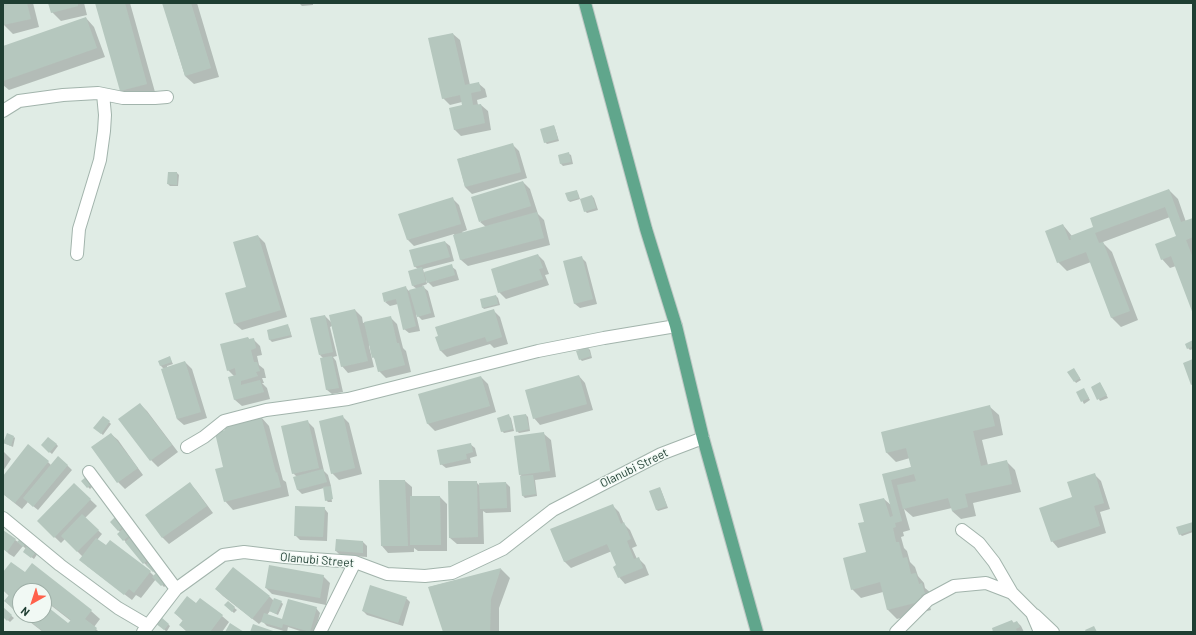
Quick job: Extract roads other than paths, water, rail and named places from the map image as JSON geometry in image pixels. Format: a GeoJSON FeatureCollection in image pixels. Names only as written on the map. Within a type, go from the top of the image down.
{"type":"FeatureCollection","features":[{"type":"Feature","properties":{"kind":"main road"},"geometry":{"type":"LineString","coordinates":[[585,3],[646,229],[676,326],[703,438],[757,632]]}},
{"type":"Feature","properties":{"kind":"street"},"geometry":{"type":"LineString","coordinates":[[3,111],[19,101],[63,95],[98,93],[122,98],[167,97]]}},
{"type":"Feature","properties":{"kind":"street"},"geometry":{"type":"LineString","coordinates":[[77,254],[79,229],[100,160],[105,115],[103,94]]}},
{"type":"Feature","properties":{"kind":"street"},"geometry":{"type":"LineString","coordinates":[[187,447],[204,437],[224,421],[266,410],[348,399],[538,351],[676,326]]}},
{"type":"Feature","properties":{"kind":"street","name":"Olanubi Street"},"geometry":{"type":"LineString","coordinates":[[145,629],[176,589],[222,555],[244,552],[285,557],[355,562],[387,574],[425,576],[452,573],[503,549],[553,510],[661,454],[703,438]]}},
{"type":"Feature","properties":{"kind":"street"},"geometry":{"type":"LineString","coordinates":[[90,472],[176,589]]}},
{"type":"Feature","properties":{"kind":"street"},"geometry":{"type":"LineString","coordinates":[[3,518],[66,569],[145,629]]}},
{"type":"Feature","properties":{"kind":"street"},"geometry":{"type":"LineString","coordinates":[[962,530],[979,543],[994,562],[1012,593],[1053,632]]}},
{"type":"Feature","properties":{"kind":"street"},"geometry":{"type":"LineString","coordinates":[[320,632],[355,562]]}},
{"type":"Feature","properties":{"kind":"street"},"geometry":{"type":"LineString","coordinates":[[896,632],[928,600],[954,586],[986,583],[1012,593]]}},
{"type":"Feature","properties":{"kind":"street"},"geometry":{"type":"LineString","coordinates":[[1032,613],[1040,632]]}}]}
